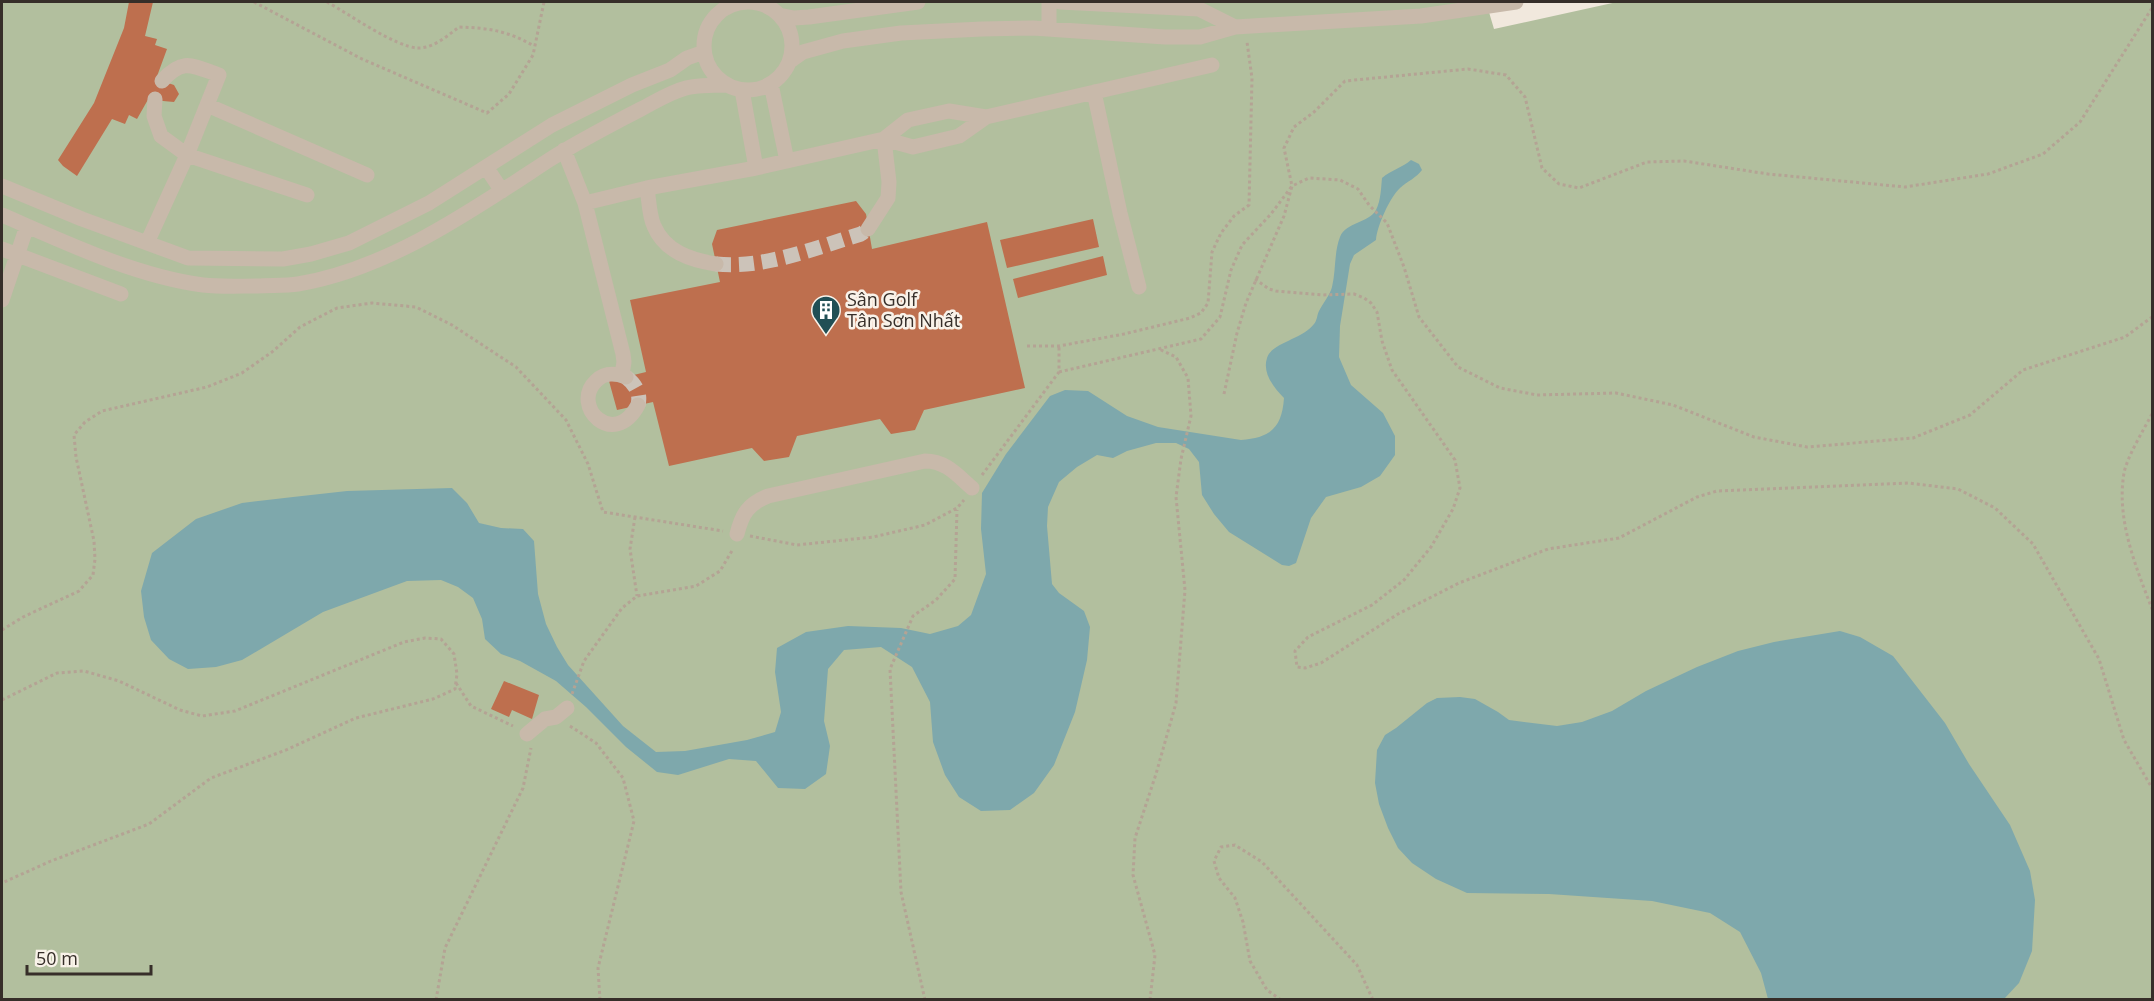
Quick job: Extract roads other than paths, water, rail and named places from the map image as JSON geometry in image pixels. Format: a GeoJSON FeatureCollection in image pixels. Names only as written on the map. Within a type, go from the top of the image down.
{"type":"FeatureCollection","features":[{"type":"Feature","properties":{"kind":"street"},"geometry":{"type":"LineString","coordinates":[[727,85],[712,71],[704,52],[705,36],[712,21],[724,5],[758,3],[779,15],[794,18],[918,2]]}},
{"type":"Feature","properties":{"kind":"street"},"geometry":{"type":"LineString","coordinates":[[1048,2],[1048,29]]}},
{"type":"Feature","properties":{"kind":"street"},"geometry":{"type":"LineString","coordinates":[[1060,2],[1199,9],[1240,27]]}},
{"type":"Feature","properties":{"kind":"street"},"geometry":{"type":"LineString","coordinates":[[789,62],[803,52],[855,39],[901,33],[982,28],[1200,37],[1240,27],[1421,16],[1516,2]]}},
{"type":"Feature","properties":{"kind":"street"},"geometry":{"type":"LineString","coordinates":[[2,215],[99,256],[168,278],[203,285],[232,287],[297,284],[344,273],[376,261],[435,230],[502,191],[564,150],[683,89],[727,85],[742,90],[761,88],[771,84],[782,74],[789,62],[792,50],[787,26],[779,15]]}},
{"type":"Feature","properties":{"kind":"street"},"geometry":{"type":"LineString","coordinates":[[2,186],[82,219],[188,258],[283,260],[349,243],[429,203],[552,125],[632,85],[670,70],[687,58],[704,52]]}},
{"type":"Feature","properties":{"kind":"street"},"geometry":{"type":"LineString","coordinates":[[884,139],[913,147],[959,136],[986,117],[1212,65]]}},
{"type":"Feature","properties":{"kind":"street"},"geometry":{"type":"LineString","coordinates":[[147,243],[187,155],[219,75],[193,66],[180,66],[172,69],[162,81]]}},
{"type":"Feature","properties":{"kind":"street"},"geometry":{"type":"LineString","coordinates":[[771,84],[787,161]]}},
{"type":"Feature","properties":{"kind":"street"},"geometry":{"type":"LineString","coordinates":[[742,90],[756,168]]}},
{"type":"Feature","properties":{"kind":"street"},"geometry":{"type":"LineString","coordinates":[[1094,92],[1120,213],[1139,287]]}},
{"type":"Feature","properties":{"kind":"street"},"geometry":{"type":"LineString","coordinates":[[155,99],[154,116],[161,136],[187,155],[307,195]]}},
{"type":"Feature","properties":{"kind":"street"},"geometry":{"type":"LineString","coordinates":[[207,105],[367,175]]}},
{"type":"Feature","properties":{"kind":"street"},"geometry":{"type":"LineString","coordinates":[[585,203],[884,139],[908,120],[949,111],[986,117]]}},
{"type":"Feature","properties":{"kind":"street"},"geometry":{"type":"LineString","coordinates":[[868,229],[888,198],[890,182],[884,139]]}},
{"type":"Feature","properties":{"kind":"street"},"geometry":{"type":"LineString","coordinates":[[564,150],[585,203],[624,362],[624,376],[607,374],[598,378],[588,393],[588,403],[597,419],[615,425],[624,423],[631,417],[638,405]]}},
{"type":"Feature","properties":{"kind":"street"},"geometry":{"type":"LineString","coordinates":[[486,167],[502,191]]}},
{"type":"Feature","properties":{"kind":"street"},"geometry":{"type":"LineString","coordinates":[[647,188],[654,225],[665,243],[677,253],[695,260],[716,264]]}},
{"type":"Feature","properties":{"kind":"street"},"geometry":{"type":"LineString","coordinates":[[70,245],[82,219]]}},
{"type":"Feature","properties":{"kind":"street"},"geometry":{"type":"LineString","coordinates":[[2,300],[27,226]]}},
{"type":"Feature","properties":{"kind":"street"},"geometry":{"type":"LineString","coordinates":[[2,249],[121,294]]}},
{"type":"Feature","properties":{"kind":"street"},"geometry":{"type":"LineString","coordinates":[[232,287],[234,259]]}},
{"type":"Feature","properties":{"kind":"street"},"geometry":{"type":"LineString","coordinates":[[740,534],[742,515],[757,501],[768,496],[925,461],[945,464],[972,488]]}},
{"type":"Feature","properties":{"kind":"street"},"geometry":{"type":"LineString","coordinates":[[527,734],[545,719],[561,712]]}},
{"type":"Feature","properties":{"kind":"water"},"geometry":{"type":"Polygon","coordinates":[[[1411,160],[1419,164],[1422,170],[1396,192],[1381,220],[1376,240],[1354,255],[1350,264],[1340,326],[1339,357],[1351,385],[1383,413],[1395,436],[1395,455],[1380,476],[1361,487],[1326,497],[1311,518],[1296,563],[1289,566],[1282,565],[1229,532],[1202,495],[1199,462],[1189,449],[1176,443],[1156,443],[1127,451],[1113,458],[1097,455],[1077,467],[1059,482],[1048,507],[1047,526],[1052,584],[1059,593],[1084,611],[1090,627],[1087,660],[1075,712],[1054,765],[1034,793],[1010,810],[981,811],[959,797],[945,775],[933,742],[930,702],[912,667],[881,647],[844,650],[828,669],[824,721],[830,746],[826,774],[805,789],[778,788],[756,761],[729,759],[678,775],[657,772],[626,747],[556,681],[520,661],[501,654],[485,639],[482,619],[473,598],[458,587],[441,580],[407,581],[323,612],[242,660],[216,667],[188,669],[169,659],[151,640],[144,617],[141,591],[152,553],[196,519],[242,503],[347,491],[452,488],[467,503],[479,523],[501,528],[523,529],[534,541],[538,594],[546,624],[557,647],[568,665],[623,726],[656,752],[685,751],[747,740],[775,732],[781,712],[775,672],[777,648],[806,632],[848,626],[901,628],[930,634],[958,626],[971,615],[986,574],[981,529],[982,493],[1006,454],[1050,396],[1065,390],[1088,391],[1127,416],[1158,427],[1241,440],[1260,437],[1273,430],[1281,417],[1284,398],[1268,375],[1267,358],[1274,348],[1303,334],[1315,323],[1332,287],[1340,237],[1347,228],[1368,218],[1376,210],[1382,178],[1411,160]]]}},
{"type":"Feature","properties":{"kind":"water"},"geometry":{"type":"Polygon","coordinates":[[[1840,631],[1860,637],[1893,656],[1945,723],[2010,825],[2030,871],[2035,900],[2032,951],[2019,983],[2004,999],[1768,999],[1761,973],[1740,932],[1710,913],[1652,901],[1549,894],[1467,893],[1436,879],[1412,863],[1398,848],[1388,828],[1379,804],[1375,783],[1377,750],[1385,735],[1437,698],[1475,699],[1509,720],[1557,726],[1582,722],[1612,711],[1646,691],[1697,667],[1738,651],[1774,642],[1840,631]]]}},
{"type":"Feature","properties":{"kind":"tunnel"},"geometry":{"type":"LineString","coordinates":[[716,264],[734,265],[771,260],[808,251],[861,234],[868,229]]}},
{"type":"Feature","properties":{"kind":"tunnel"},"geometry":{"type":"LineString","coordinates":[[626,377],[636,389],[639,397],[638,405]]}},
{"type":"Feature","properties":{"kind":"place","name":"Sân Golf Tân Sơn Nhất"},"geometry":{"type":"Point","coordinates":[826,336]}}]}
